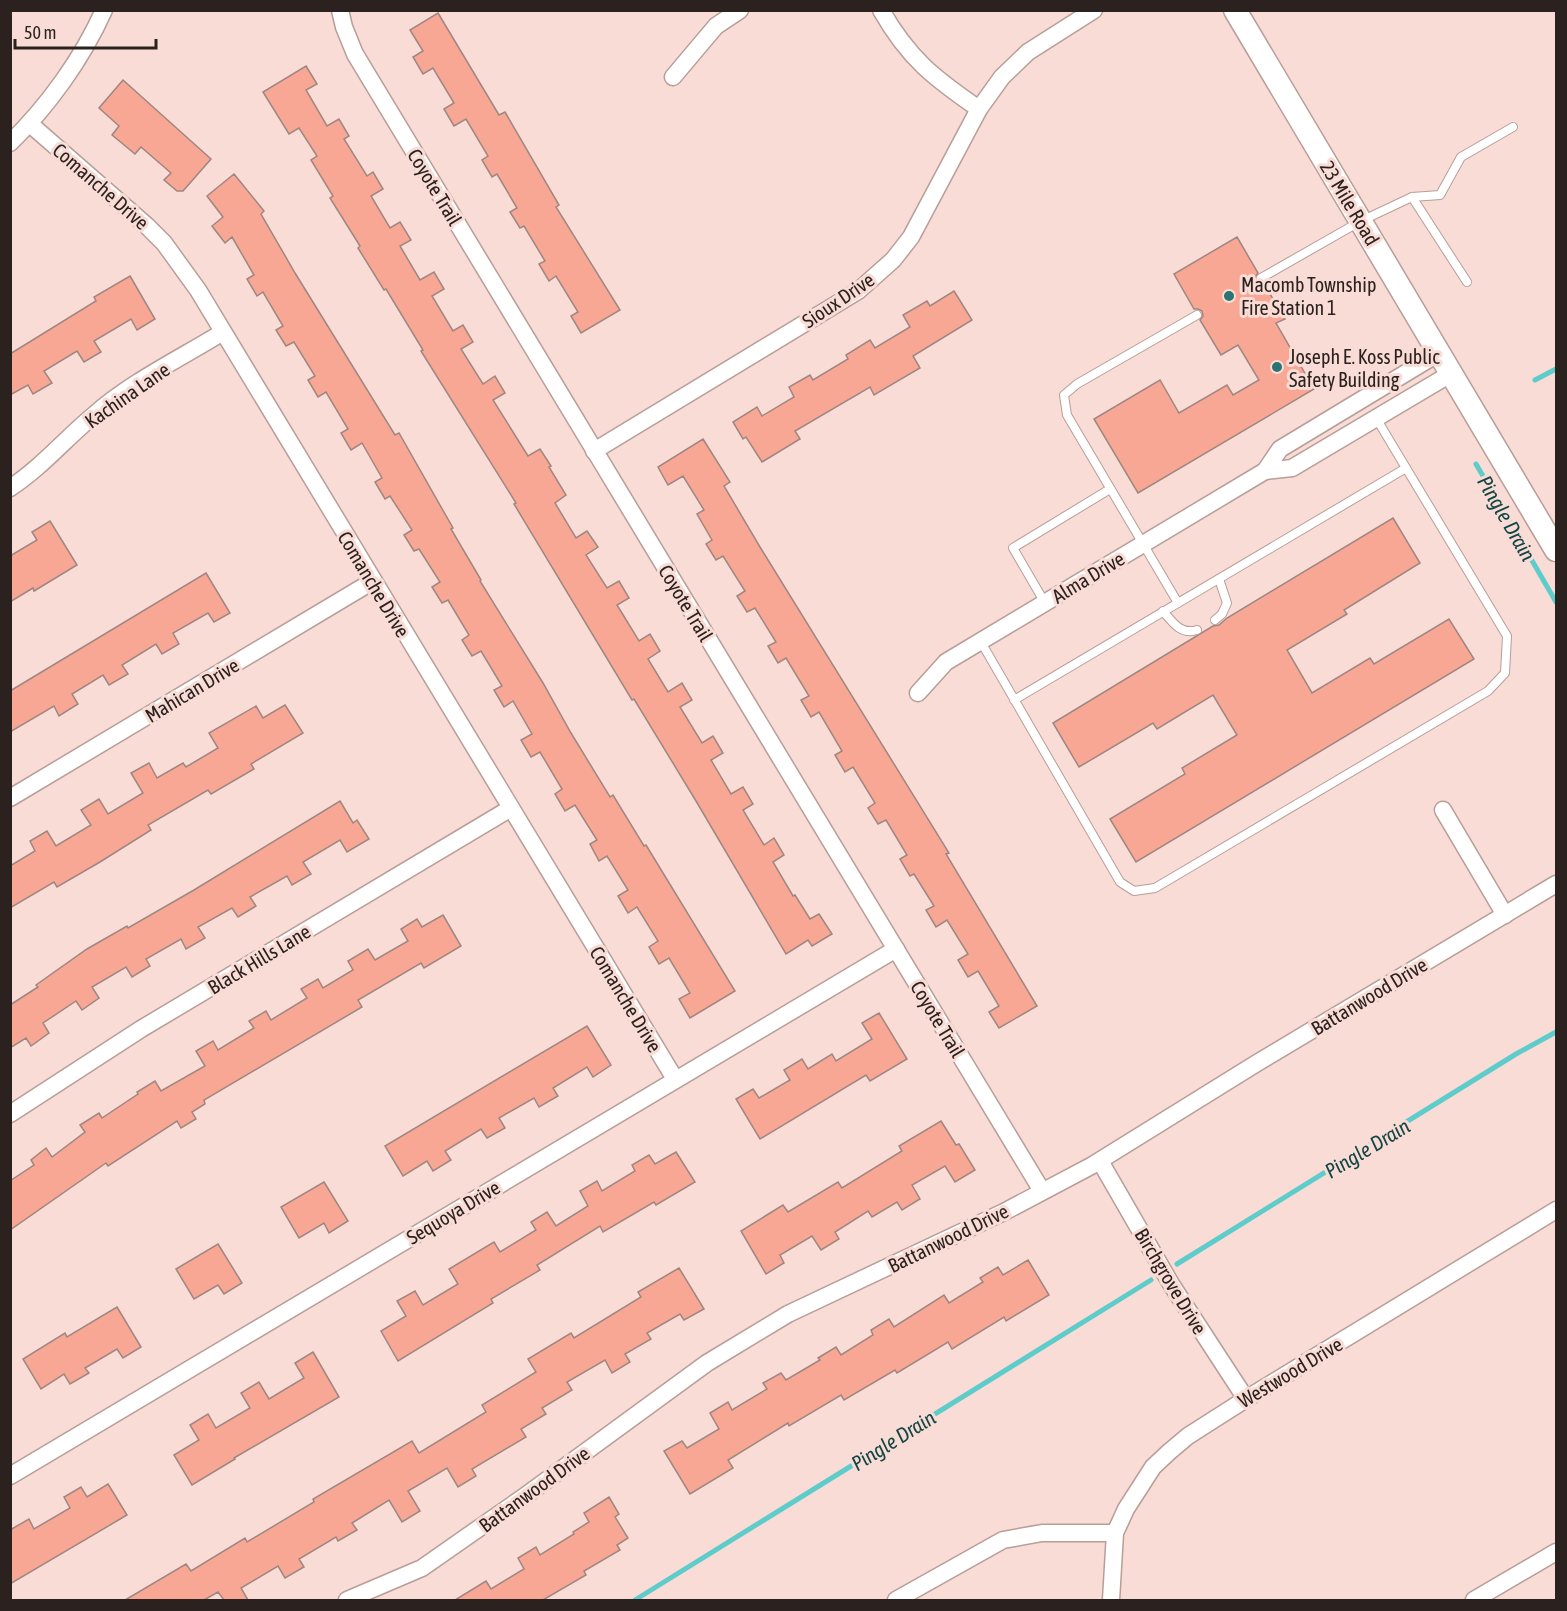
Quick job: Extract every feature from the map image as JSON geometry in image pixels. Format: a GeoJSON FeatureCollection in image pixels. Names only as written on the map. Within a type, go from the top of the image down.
{"type":"FeatureCollection","features":[{"type":"Feature","properties":{"kind":"main road","name":"23 Mile Road"},"geometry":{"type":"LineString","coordinates":[[1235,10],[1439,353],[1550,524],[1557,550]]}},
{"type":"Feature","properties":{"kind":"street"},"geometry":{"type":"LineString","coordinates":[[10,144],[30,124],[78,58],[104,10]]}},
{"type":"Feature","properties":{"kind":"street","name":"Coyote Trail"},"geometry":{"type":"LineString","coordinates":[[340,10],[355,54],[1042,1191]]}},
{"type":"Feature","properties":{"kind":"street"},"geometry":{"type":"LineString","coordinates":[[673,77],[716,26],[740,10]]}},
{"type":"Feature","properties":{"kind":"street"},"geometry":{"type":"LineString","coordinates":[[881,10],[914,57],[935,79],[979,109]]}},
{"type":"Feature","properties":{"kind":"street","name":"Sioux Drive"},"geometry":{"type":"LineString","coordinates":[[594,452],[858,291],[878,275],[911,237],[979,109],[1002,77],[1028,52],[1094,10]]}},
{"type":"Feature","properties":{"kind":"street","name":"Comanche Drive"},"geometry":{"type":"LineString","coordinates":[[30,124],[129,209],[164,243],[198,290],[675,1079]]}},
{"type":"Feature","properties":{"kind":"street","name":"Kachina Lane"},"geometry":{"type":"LineString","coordinates":[[10,488],[39,468],[93,415],[111,401],[223,332]]}},
{"type":"Feature","properties":{"kind":"street","name":"Alma Drive"},"geometry":{"type":"LineString","coordinates":[[918,693],[946,662],[1264,471],[1280,449],[1439,353]]}},
{"type":"Feature","properties":{"kind":"street","name":"Alma Drive"},"geometry":{"type":"LineString","coordinates":[[1264,471],[1292,468],[1452,373]]}},
{"type":"Feature","properties":{"kind":"street","name":"Mahican Drive"},"geometry":{"type":"LineString","coordinates":[[10,798],[373,582]]}},
{"type":"Feature","properties":{"kind":"street","name":"Black Hills Lane"},"geometry":{"type":"LineString","coordinates":[[10,1114],[141,1029],[511,808]]}},
{"type":"Feature","properties":{"kind":"street"},"geometry":{"type":"LineString","coordinates":[[1443,810],[1505,915]]}},
{"type":"Feature","properties":{"kind":"street","name":"Battanwood Drive"},"geometry":{"type":"LineString","coordinates":[[347,1600],[422,1568],[707,1363],[788,1314],[1004,1212],[1100,1161],[1257,1063],[1557,884]]}},
{"type":"Feature","properties":{"kind":"street","name":"Sequoya Drive"},"geometry":{"type":"LineString","coordinates":[[10,1476],[896,948]]}},
{"type":"Feature","properties":{"kind":"street","name":"Birchgrove Drive"},"geometry":{"type":"LineString","coordinates":[[1100,1161],[1171,1284],[1246,1399]]}},
{"type":"Feature","properties":{"kind":"street","name":"Westwood Drive"},"geometry":{"type":"LineString","coordinates":[[1111,1600],[1115,1533],[1126,1509],[1153,1467],[1188,1436],[1557,1210]]}},
{"type":"Feature","properties":{"kind":"street"},"geometry":{"type":"LineString","coordinates":[[897,1600],[1003,1540],[1042,1533],[1115,1533]]}},
{"type":"Feature","properties":{"kind":"street"},"geometry":{"type":"LineString","coordinates":[[1474,1600],[1557,1552]]}},
{"type":"Feature","properties":{"kind":"lane"},"geometry":{"type":"LineString","coordinates":[[1261,278],[1361,221],[1412,197],[1440,195],[1461,157],[1513,127]]}},
{"type":"Feature","properties":{"kind":"lane"},"geometry":{"type":"LineString","coordinates":[[1412,197],[1467,282]]}},
{"type":"Feature","properties":{"kind":"lane"},"geometry":{"type":"LineString","coordinates":[[1178,603],[1067,415],[1064,395],[1077,384],[1197,315]]}},
{"type":"Feature","properties":{"kind":"lane"},"geometry":{"type":"LineString","coordinates":[[981,642],[1120,882],[1134,891],[1155,888],[1488,691],[1505,673],[1507,636],[1407,468],[1372,421],[1356,404]]}},
{"type":"Feature","properties":{"kind":"lane"},"geometry":{"type":"LineString","coordinates":[[1014,700],[1407,468]]}},
{"type":"Feature","properties":{"kind":"lane"},"geometry":{"type":"LineString","coordinates":[[1045,603],[1013,548],[1110,489]]}},
{"type":"Feature","properties":{"kind":"lane"},"geometry":{"type":"LineString","coordinates":[[1215,620],[1222,614],[1227,603],[1219,579]]}},
{"type":"Feature","properties":{"kind":"lane"},"geometry":{"type":"LineString","coordinates":[[1163,611],[1178,628],[1189,632],[1197,630]]}},
{"type":"Feature","properties":{"kind":"building"},"geometry":{"type":"Polygon","coordinates":[[[438,13],[499,115],[505,112],[559,205],[556,207],[620,310],[581,333],[571,316],[578,312],[556,276],[549,281],[539,264],[545,261],[524,226],[520,228],[510,212],[517,208],[497,174],[492,177],[482,160],[488,156],[466,119],[454,126],[444,109],[454,103],[433,68],[423,74],[413,57],[423,51],[410,30],[438,13]]]}},
{"type":"Feature","properties":{"kind":"building"},"geometry":{"type":"Polygon","coordinates":[[[306,66],[317,84],[306,90],[327,126],[339,119],[349,136],[344,139],[367,176],[373,172],[383,189],[371,196],[390,228],[400,222],[411,240],[400,246],[420,280],[434,272],[444,289],[432,296],[453,331],[463,325],[473,342],[461,349],[483,384],[495,376],[505,393],[493,400],[528,456],[540,449],[551,466],[549,467],[566,495],[555,503],[576,538],[587,531],[598,547],[586,555],[607,588],[619,581],[629,598],[617,605],[639,641],[650,634],[660,651],[648,659],[668,692],[682,683],[692,700],[680,707],[702,743],[713,736],[723,753],[711,760],[731,794],[743,787],[753,804],[743,810],[764,845],[774,838],[784,855],[773,862],[793,896],[795,895],[810,919],[819,914],[832,934],[812,946],[808,940],[786,954],[696,801],[514,504],[516,503],[421,351],[423,350],[386,289],[384,290],[358,248],[360,246],[330,198],[333,196],[311,160],[317,156],[299,128],[289,134],[263,92],[306,66]]]}},
{"type":"Feature","properties":{"kind":"building"},"geometry":{"type":"Polygon","coordinates":[[[123,80],[211,159],[183,191],[177,191],[164,180],[171,173],[141,147],[135,154],[112,135],[119,126],[99,108],[123,80]]]}},
{"type":"Feature","properties":{"kind":"building"},"geometry":{"type":"Polygon","coordinates":[[[234,174],[264,211],[261,214],[295,273],[395,435],[399,433],[480,581],[571,733],[610,797],[613,795],[644,846],[646,845],[735,991],[690,1018],[679,999],[690,993],[669,958],[659,964],[649,947],[658,941],[637,907],[628,913],[618,896],[628,890],[607,856],[599,861],[590,844],[597,840],[575,805],[565,811],[555,794],[562,789],[540,752],[531,757],[521,740],[532,734],[513,701],[504,707],[494,690],[502,686],[481,651],[472,656],[462,640],[469,635],[448,600],[442,603],[432,587],[440,582],[419,549],[414,551],[404,535],[412,530],[390,496],[385,499],[375,482],[382,478],[362,443],[351,450],[341,433],[348,429],[326,392],[318,397],[308,380],[315,376],[294,342],[286,346],[276,330],[283,326],[263,292],[257,296],[247,279],[254,275],[232,237],[225,243],[212,226],[223,217],[207,196],[234,174]]]}},
{"type":"Feature","properties":{"kind":"building","name":"Joseph E. Koss Public Safety Building"},"geometry":{"type":"Polygon","coordinates":[[[1237,237],[1258,273],[1255,277],[1256,282],[1264,284],[1285,319],[1276,323],[1314,389],[1138,493],[1094,419],[1160,380],[1179,413],[1227,385],[1233,395],[1259,380],[1238,345],[1221,355],[1200,320],[1203,316],[1202,311],[1194,309],[1174,274],[1237,237]]]}},
{"type":"Feature","properties":{"kind":"building"},"geometry":{"type":"Polygon","coordinates":[[[130,276],[155,319],[137,330],[131,319],[94,341],[101,352],[84,362],[77,351],[44,371],[52,383],[33,394],[28,385],[10,395],[10,354],[96,301],[94,297],[130,276]]]}},
{"type":"Feature","properties":{"kind":"building"},"geometry":{"type":"Polygon","coordinates":[[[954,291],[972,320],[913,356],[920,368],[874,395],[870,387],[795,431],[800,439],[762,462],[746,437],[743,439],[733,422],[757,407],[762,416],[794,397],[789,387],[810,375],[813,380],[848,359],[846,355],[870,340],[875,348],[910,327],[903,315],[927,301],[930,306],[954,291]]]}},
{"type":"Feature","properties":{"kind":"building"},"geometry":{"type":"Polygon","coordinates":[[[703,439],[730,482],[724,486],[949,853],[946,854],[1037,1006],[999,1028],[989,1012],[999,1006],[978,971],[968,977],[958,960],[968,954],[947,920],[936,927],[926,910],[934,906],[914,874],[910,876],[900,859],[907,855],[886,820],[878,824],[868,808],[875,803],[853,767],[845,772],[835,755],[842,751],[819,712],[811,717],[801,700],[809,696],[786,658],[778,663],[768,646],[776,642],[755,608],[747,612],[737,596],[745,591],[723,556],[716,560],[706,544],[712,540],[697,514],[704,510],[683,476],[668,485],[658,467],[703,439]]]}},
{"type":"Feature","properties":{"kind":"building"},"geometry":{"type":"Polygon","coordinates":[[[1393,518],[1420,563],[1344,610],[1347,614],[1287,650],[1312,693],[1370,658],[1374,664],[1449,619],[1474,659],[1136,862],[1110,819],[1185,774],[1182,768],[1237,735],[1213,695],[1157,729],[1153,723],[1079,767],[1053,723],[1393,518]]]}},
{"type":"Feature","properties":{"kind":"building"},"geometry":{"type":"Polygon","coordinates":[[[50,521],[77,565],[34,591],[33,588],[10,602],[10,556],[37,540],[32,532],[50,521]]]}},
{"type":"Feature","properties":{"kind":"building"},"geometry":{"type":"Polygon","coordinates":[[[206,573],[230,613],[214,622],[208,613],[173,633],[179,644],[162,654],[156,644],[122,665],[128,674],[109,685],[103,675],[72,694],[78,704],[59,716],[54,706],[10,732],[10,691],[206,573]]]}},
{"type":"Feature","properties":{"kind":"building"},"geometry":{"type":"Polygon","coordinates":[[[285,705],[303,733],[251,764],[254,769],[211,794],[208,790],[148,825],[151,830],[100,862],[57,887],[54,882],[10,908],[10,866],[35,851],[30,841],[47,831],[56,846],[91,825],[81,810],[99,799],[108,814],[143,793],[131,773],[149,763],[157,778],[183,763],[186,767],[218,748],[209,733],[256,706],[263,718],[285,705]]]}},
{"type":"Feature","properties":{"kind":"building"},"geometry":{"type":"Polygon","coordinates":[[[340,801],[353,823],[357,820],[369,839],[347,852],[340,840],[303,862],[311,874],[292,885],[287,876],[250,897],[256,906],[238,917],[232,908],[198,927],[205,938],[186,949],[181,939],[146,959],[150,966],[132,977],[126,967],[92,987],[99,998],[82,1010],[76,1001],[43,1023],[49,1033],[31,1046],[26,1038],[10,1048],[10,1005],[38,987],[36,985],[87,949],[194,890],[340,801]]]}},
{"type":"Feature","properties":{"kind":"building"},"geometry":{"type":"Polygon","coordinates":[[[443,915],[461,946],[424,968],[421,963],[358,1000],[362,1007],[204,1100],[205,1104],[192,1112],[196,1119],[181,1128],[177,1121],[108,1166],[106,1163],[10,1230],[10,1181],[34,1165],[31,1160],[46,1148],[52,1157],[85,1132],[80,1125],[99,1113],[102,1118],[155,1081],[161,1091],[205,1066],[196,1051],[213,1041],[218,1050],[254,1028],[249,1021],[266,1011],[271,1020],[307,998],[301,989],[318,979],[323,988],[353,970],[348,961],[368,949],[375,960],[408,941],[401,929],[417,919],[422,927],[443,915]]]}},
{"type":"Feature","properties":{"kind":"building"},"geometry":{"type":"Polygon","coordinates":[[[879,1013],[907,1059],[870,1081],[866,1075],[760,1139],[736,1099],[753,1089],[759,1098],[790,1080],[784,1070],[802,1059],[808,1069],[832,1054],[836,1061],[872,1039],[862,1023],[879,1013]]]}},
{"type":"Feature","properties":{"kind":"building"},"geometry":{"type":"Polygon","coordinates":[[[587,1026],[611,1065],[593,1077],[587,1067],[553,1088],[558,1096],[539,1107],[534,1098],[499,1118],[505,1128],[487,1138],[481,1129],[445,1151],[451,1160],[433,1171],[427,1161],[403,1176],[385,1146],[587,1026]]]}},
{"type":"Feature","properties":{"kind":"building"},"geometry":{"type":"Polygon","coordinates":[[[941,1121],[975,1170],[955,1182],[945,1166],[912,1185],[920,1199],[902,1210],[897,1202],[872,1217],[868,1211],[835,1232],[839,1239],[821,1250],[812,1236],[780,1255],[784,1263],[766,1274],[741,1231],[783,1205],[788,1212],[838,1182],[842,1188],[902,1151],[899,1146],[941,1121]]]}},
{"type":"Feature","properties":{"kind":"building"},"geometry":{"type":"Polygon","coordinates":[[[676,1152],[695,1182],[656,1205],[654,1202],[603,1232],[600,1226],[537,1265],[540,1270],[491,1299],[493,1303],[398,1361],[381,1331],[406,1316],[397,1301],[415,1291],[423,1305],[458,1284],[449,1269],[494,1242],[500,1252],[536,1230],[531,1222],[547,1212],[556,1226],[588,1206],[580,1191],[597,1181],[602,1191],[635,1171],[632,1165],[649,1155],[655,1164],[676,1152]]]}},
{"type":"Feature","properties":{"kind":"building"},"geometry":{"type":"Polygon","coordinates":[[[324,1182],[348,1221],[329,1233],[324,1223],[299,1238],[281,1207],[324,1182]]]}},
{"type":"Feature","properties":{"kind":"building"},"geometry":{"type":"Polygon","coordinates":[[[218,1244],[242,1283],[224,1294],[218,1285],[194,1299],[176,1269],[218,1244]]]}},
{"type":"Feature","properties":{"kind":"building"},"geometry":{"type":"Polygon","coordinates":[[[1028,1260],[1049,1295],[1006,1321],[1004,1317],[952,1349],[948,1342],[897,1373],[895,1370],[844,1400],[841,1395],[789,1426],[788,1423],[728,1460],[733,1468],[690,1494],[664,1451],[682,1441],[687,1448],[719,1429],[710,1413],[728,1402],[732,1410],[767,1389],[763,1383],[781,1373],[786,1380],[820,1360],[818,1358],[836,1347],[841,1355],[873,1335],[871,1330],[889,1319],[894,1327],[944,1295],[949,1303],[983,1282],[980,1278],[998,1267],[1003,1275],[1028,1260]]]}},
{"type":"Feature","properties":{"kind":"building"},"geometry":{"type":"Polygon","coordinates":[[[679,1268],[704,1309],[684,1320],[680,1314],[647,1333],[651,1339],[625,1354],[630,1362],[612,1373],[605,1360],[567,1382],[572,1390],[542,1408],[546,1414],[521,1429],[526,1437],[472,1469],[476,1476],[458,1487],[447,1468],[408,1491],[420,1511],[402,1522],[389,1500],[352,1523],[357,1530],[338,1541],[336,1537],[299,1559],[304,1567],[285,1578],[278,1566],[241,1588],[248,1600],[224,1600],[218,1592],[204,1600],[125,1600],[186,1564],[191,1571],[245,1538],[247,1542],[314,1502],[313,1499],[412,1441],[419,1453],[486,1412],[482,1405],[536,1372],[528,1359],[571,1333],[574,1338],[641,1297],[638,1292],[679,1268]]]}},
{"type":"Feature","properties":{"kind":"building"},"geometry":{"type":"Polygon","coordinates":[[[117,1307],[141,1347],[123,1358],[117,1349],[85,1368],[89,1373],[70,1384],[64,1374],[41,1389],[23,1359],[65,1333],[67,1337],[117,1307]]]}},
{"type":"Feature","properties":{"kind":"building"},"geometry":{"type":"Polygon","coordinates":[[[313,1352],[339,1397],[192,1485],[174,1455],[199,1440],[190,1425],[208,1414],[216,1428],[250,1408],[241,1393],[259,1382],[269,1399],[304,1378],[295,1363],[313,1352]]]}},
{"type":"Feature","properties":{"kind":"building"},"geometry":{"type":"Polygon","coordinates":[[[108,1484],[127,1515],[10,1584],[10,1530],[29,1519],[34,1529],[70,1508],[64,1497],[81,1487],[87,1497],[108,1484]]]}},
{"type":"Feature","properties":{"kind":"building"},"geometry":{"type":"Polygon","coordinates":[[[609,1497],[619,1514],[615,1517],[628,1538],[617,1545],[620,1550],[584,1571],[586,1575],[543,1600],[455,1600],[486,1581],[491,1589],[524,1569],[518,1558],[536,1547],[540,1555],[574,1534],[573,1532],[589,1522],[584,1513],[609,1497]]]}},
{"type":"Feature","properties":{"kind":"waterway","name":"Pingle Drain"},"geometry":{"type":"LineString","coordinates":[[1535,380],[1556,369]]}},
{"type":"Feature","properties":{"kind":"waterway","name":"Pingle Drain"},"geometry":{"type":"LineString","coordinates":[[1476,464],[1556,602]]}},
{"type":"Feature","properties":{"kind":"waterway","name":"Pingle Drain"},"geometry":{"type":"LineString","coordinates":[[1177,1264],[1516,1054],[1556,1032]]}},
{"type":"Feature","properties":{"kind":"waterway","name":"Pingle Drain"},"geometry":{"type":"LineString","coordinates":[[635,1600],[1151,1280]]}},
{"type":"Feature","properties":{"kind":"place","name":"Macomb Township Fire Station 1"},"geometry":{"type":"Point","coordinates":[1229,296]}},
{"type":"Feature","properties":{"kind":"place","name":"Joseph E. Koss Public Safety Building"},"geometry":{"type":"Point","coordinates":[1277,367]}}]}
